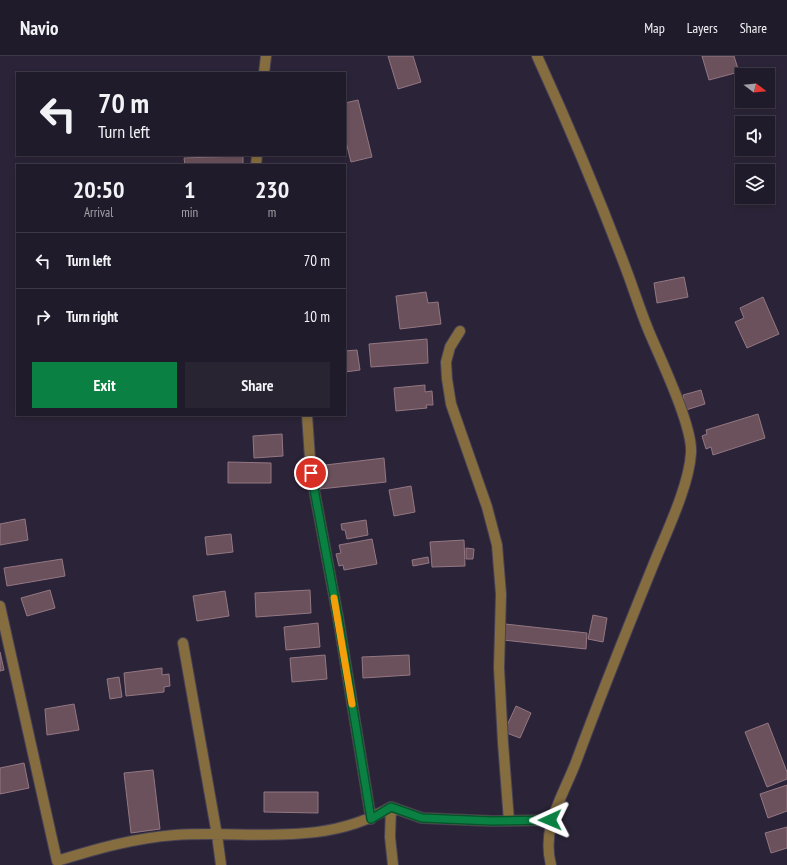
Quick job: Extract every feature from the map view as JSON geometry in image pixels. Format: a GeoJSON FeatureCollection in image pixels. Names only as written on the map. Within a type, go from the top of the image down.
{"type":"FeatureCollection","features":[{"type":"Feature","properties":{"kind":"street"},"geometry":{"type":"LineString","coordinates":[[264,72],[266,56]]}},
{"type":"Feature","properties":{"kind":"street"},"geometry":{"type":"LineString","coordinates":[[537,56],[559,103],[626,268],[681,411],[691,443],[692,452],[687,474],[671,521],[591,718],[575,764],[550,820],[548,831],[551,865]]}},
{"type":"Feature","properties":{"kind":"street"},"geometry":{"type":"LineString","coordinates":[[460,331],[450,347],[446,362],[447,378],[451,404],[487,507],[497,545],[501,594],[499,668],[502,743],[509,821]]}},
{"type":"Feature","properties":{"kind":"street"},"geometry":{"type":"LineString","coordinates":[[307,416],[311,473],[338,617],[371,819]]}},
{"type":"Feature","properties":{"kind":"street"},"geometry":{"type":"LineString","coordinates":[[0,606],[58,863],[122,842],[175,835],[317,832],[344,827],[371,819],[391,807]]}},
{"type":"Feature","properties":{"kind":"street"},"geometry":{"type":"LineString","coordinates":[[183,643],[221,865]]}},
{"type":"Feature","properties":{"kind":"street"},"geometry":{"type":"LineString","coordinates":[[391,807],[422,818],[509,821],[550,820]]}},
{"type":"Feature","properties":{"kind":"street"},"geometry":{"type":"LineString","coordinates":[[391,807],[390,837],[394,865]]}},
{"type":"Feature","properties":{"kind":"building"},"geometry":{"type":"Polygon","coordinates":[[[388,56],[413,56],[421,82],[398,89],[388,56]]]}},
{"type":"Feature","properties":{"kind":"building"},"geometry":{"type":"Polygon","coordinates":[[[702,56],[734,56],[738,68],[735,68],[735,73],[709,80],[702,56]]]}},
{"type":"Feature","properties":{"kind":"building"},"geometry":{"type":"Polygon","coordinates":[[[358,100],[372,157],[351,162],[346,142],[346,103],[358,100]]]}},
{"type":"Feature","properties":{"kind":"building"},"geometry":{"type":"Polygon","coordinates":[[[243,156],[243,164],[185,164],[184,158],[243,156]]]}},
{"type":"Feature","properties":{"kind":"building"},"geometry":{"type":"Polygon","coordinates":[[[684,277],[688,297],[657,303],[654,283],[684,277]]]}},
{"type":"Feature","properties":{"kind":"building"},"geometry":{"type":"Polygon","coordinates":[[[426,292],[428,303],[438,302],[441,324],[400,329],[396,296],[426,292]]]}},
{"type":"Feature","properties":{"kind":"building"},"geometry":{"type":"Polygon","coordinates":[[[763,297],[779,334],[747,348],[735,322],[744,318],[740,308],[763,297]]]}},
{"type":"Feature","properties":{"kind":"building"},"geometry":{"type":"Polygon","coordinates":[[[427,339],[428,363],[371,367],[369,344],[427,339]]]}},
{"type":"Feature","properties":{"kind":"building"},"geometry":{"type":"Polygon","coordinates":[[[357,350],[360,370],[346,372],[346,351],[357,350]]]}},
{"type":"Feature","properties":{"kind":"building"},"geometry":{"type":"Polygon","coordinates":[[[425,385],[425,392],[432,391],[433,405],[426,405],[427,408],[396,411],[394,388],[425,385]]]}},
{"type":"Feature","properties":{"kind":"building"},"geometry":{"type":"Polygon","coordinates":[[[701,390],[705,404],[686,410],[683,395],[701,390]]]}},
{"type":"Feature","properties":{"kind":"building"},"geometry":{"type":"Polygon","coordinates":[[[758,414],[765,438],[713,455],[711,447],[706,449],[702,436],[707,434],[706,430],[758,414]]]}},
{"type":"Feature","properties":{"kind":"building"},"geometry":{"type":"Polygon","coordinates":[[[282,434],[283,456],[254,458],[253,436],[282,434]]]}},
{"type":"Feature","properties":{"kind":"building"},"geometry":{"type":"Polygon","coordinates":[[[384,458],[386,482],[320,489],[317,466],[384,458]]]}},
{"type":"Feature","properties":{"kind":"building"},"geometry":{"type":"Polygon","coordinates":[[[228,462],[271,463],[271,483],[228,483],[228,462]]]}},
{"type":"Feature","properties":{"kind":"building"},"geometry":{"type":"Polygon","coordinates":[[[411,486],[415,512],[394,516],[389,490],[411,486]]]}},
{"type":"Feature","properties":{"kind":"building"},"geometry":{"type":"Polygon","coordinates":[[[25,519],[28,540],[0,545],[0,524],[25,519]]]}},
{"type":"Feature","properties":{"kind":"building"},"geometry":{"type":"Polygon","coordinates":[[[366,520],[368,535],[347,539],[345,530],[342,530],[341,524],[366,520]]]}},
{"type":"Feature","properties":{"kind":"building"},"geometry":{"type":"Polygon","coordinates":[[[231,534],[233,552],[207,555],[205,537],[231,534]]]}},
{"type":"Feature","properties":{"kind":"building"},"geometry":{"type":"Polygon","coordinates":[[[372,539],[377,564],[344,570],[343,565],[339,566],[336,554],[341,553],[339,545],[372,539]]]}},
{"type":"Feature","properties":{"kind":"building"},"geometry":{"type":"Polygon","coordinates":[[[464,540],[465,566],[432,567],[430,542],[464,540]]]}},
{"type":"Feature","properties":{"kind":"building"},"geometry":{"type":"Polygon","coordinates":[[[466,548],[474,549],[473,559],[466,559],[466,548]]]}},
{"type":"Feature","properties":{"kind":"building"},"geometry":{"type":"Polygon","coordinates":[[[428,557],[429,563],[413,566],[412,560],[428,557]]]}},
{"type":"Feature","properties":{"kind":"building"},"geometry":{"type":"Polygon","coordinates":[[[62,559],[65,576],[7,586],[4,568],[62,559]]]}},
{"type":"Feature","properties":{"kind":"building"},"geometry":{"type":"Polygon","coordinates":[[[50,590],[55,608],[27,616],[21,598],[50,590]]]}},
{"type":"Feature","properties":{"kind":"building"},"geometry":{"type":"Polygon","coordinates":[[[310,590],[311,613],[256,617],[255,593],[310,590]]]}},
{"type":"Feature","properties":{"kind":"building"},"geometry":{"type":"Polygon","coordinates":[[[225,591],[229,616],[197,621],[193,596],[225,591]]]}},
{"type":"Feature","properties":{"kind":"building"},"geometry":{"type":"Polygon","coordinates":[[[593,615],[607,618],[603,642],[588,639],[593,615]]]}},
{"type":"Feature","properties":{"kind":"building"},"geometry":{"type":"Polygon","coordinates":[[[318,623],[320,647],[286,650],[284,627],[318,623]]]}},
{"type":"Feature","properties":{"kind":"building"},"geometry":{"type":"Polygon","coordinates":[[[505,624],[587,633],[586,649],[503,640],[505,624]]]}},
{"type":"Feature","properties":{"kind":"building"},"geometry":{"type":"Polygon","coordinates":[[[0,652],[4,670],[0,671],[0,652]]]}},
{"type":"Feature","properties":{"kind":"building"},"geometry":{"type":"Polygon","coordinates":[[[325,655],[327,679],[292,682],[290,658],[325,655]]]}},
{"type":"Feature","properties":{"kind":"building"},"geometry":{"type":"Polygon","coordinates":[[[409,655],[410,675],[363,678],[362,657],[409,655]]]}},
{"type":"Feature","properties":{"kind":"building"},"geometry":{"type":"Polygon","coordinates":[[[162,668],[162,675],[169,674],[170,686],[164,687],[164,692],[126,696],[124,673],[162,668]]]}},
{"type":"Feature","properties":{"kind":"building"},"geometry":{"type":"Polygon","coordinates":[[[119,677],[122,697],[110,699],[107,679],[119,677]]]}},
{"type":"Feature","properties":{"kind":"building"},"geometry":{"type":"Polygon","coordinates":[[[74,704],[79,730],[47,735],[45,709],[74,704]]]}},
{"type":"Feature","properties":{"kind":"building"},"geometry":{"type":"Polygon","coordinates":[[[516,706],[531,713],[520,738],[504,732],[516,706]]]}},
{"type":"Feature","properties":{"kind":"building"},"geometry":{"type":"Polygon","coordinates":[[[768,723],[787,772],[787,779],[767,787],[745,732],[768,723]]]}},
{"type":"Feature","properties":{"kind":"building"},"geometry":{"type":"Polygon","coordinates":[[[24,763],[29,788],[0,794],[0,768],[24,763]]]}},
{"type":"Feature","properties":{"kind":"building"},"geometry":{"type":"Polygon","coordinates":[[[153,770],[160,829],[131,833],[124,773],[153,770]]]}},
{"type":"Feature","properties":{"kind":"building"},"geometry":{"type":"Polygon","coordinates":[[[787,785],[787,811],[768,818],[760,794],[787,785]]]}},
{"type":"Feature","properties":{"kind":"building"},"geometry":{"type":"Polygon","coordinates":[[[264,792],[318,792],[318,813],[264,812],[264,792]]]}},
{"type":"Feature","properties":{"kind":"building"},"geometry":{"type":"Polygon","coordinates":[[[787,827],[787,848],[771,853],[765,833],[787,827]]]}},
{"type":"Feature","properties":{"kind":"slow traffic"},"geometry":{"type":"LineString","coordinates":[[334,598],[352,704]]}},
{"type":"Feature","properties":{"kind":"route"},"geometry":{"type":"LineString","coordinates":[[311,473],[338,617],[371,819],[391,807],[422,818],[492,821],[550,820]]}}]}
